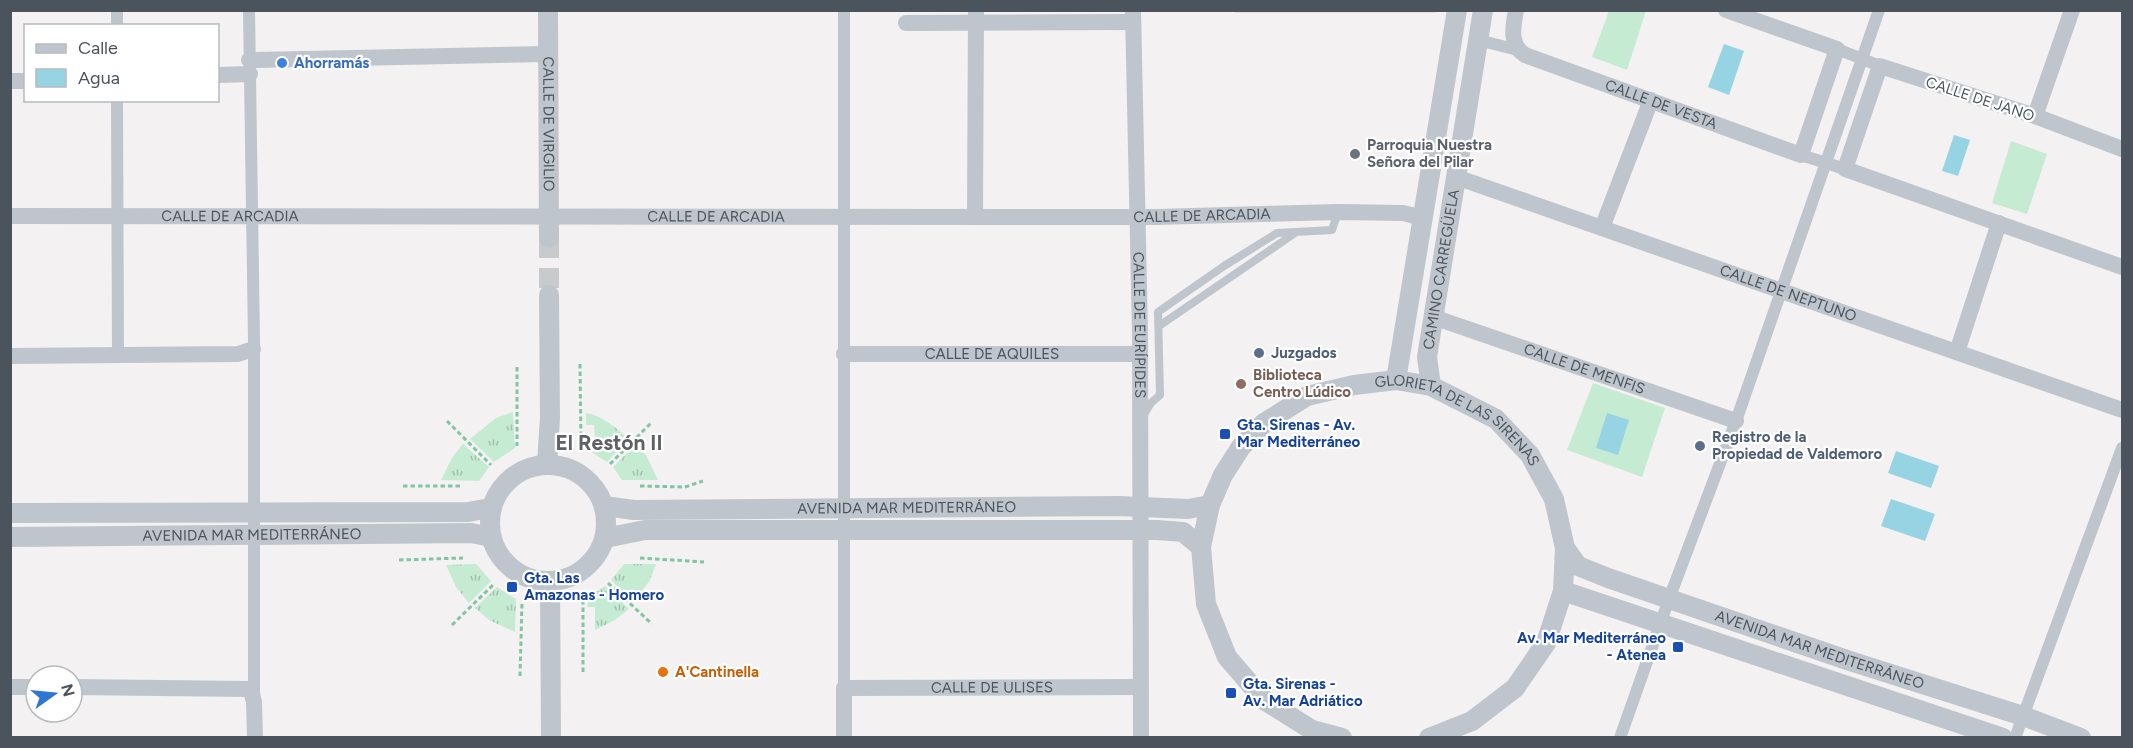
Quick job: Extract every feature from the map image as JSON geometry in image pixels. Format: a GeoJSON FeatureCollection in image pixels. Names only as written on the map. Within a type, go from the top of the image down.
{"type":"FeatureCollection","features":[{"type":"Feature","properties":{"kind":"street"},"geometry":{"type":"LineString","coordinates":[[249,10],[255,738]]}},
{"type":"Feature","properties":{"kind":"street","name":"CALLE DE VIRGILIO"},"geometry":{"type":"LineString","coordinates":[[548,10],[549,238]]}},
{"type":"Feature","properties":{"kind":"street"},"geometry":{"type":"LineString","coordinates":[[844,10],[844,738]]}},
{"type":"Feature","properties":{"kind":"street"},"geometry":{"type":"LineString","coordinates":[[1396,380],[1457,10]]}},
{"type":"Feature","properties":{"kind":"street","name":"CAMINO CARREGÜELA"},"geometry":{"type":"LineString","coordinates":[[1431,386],[1427,357],[1483,10]]}},
{"type":"Feature","properties":{"kind":"street"},"geometry":{"type":"LineString","coordinates":[[1516,10],[1513,26],[1514,42],[1518,50]]}},
{"type":"Feature","properties":{"kind":"street","name":"CALLE DE JANO"},"geometry":{"type":"LineString","coordinates":[[1726,10],[1880,66],[2036,116],[2122,149]]}},
{"type":"Feature","properties":{"kind":"street"},"geometry":{"type":"LineString","coordinates":[[1620,738],[1736,421],[1780,289],[1879,10]]}},
{"type":"Feature","properties":{"kind":"street"},"geometry":{"type":"LineString","coordinates":[[2036,116],[2072,10]]}},
{"type":"Feature","properties":{"kind":"street"},"geometry":{"type":"LineString","coordinates":[[906,23],[976,17],[1133,16]]}},
{"type":"Feature","properties":{"kind":"street","name":"CALLE DE EURÍPIDES"},"geometry":{"type":"LineString","coordinates":[[1133,16],[1140,354],[1141,738]]}},
{"type":"Feature","properties":{"kind":"street"},"geometry":{"type":"LineString","coordinates":[[975,217],[976,17]]}},
{"type":"Feature","properties":{"kind":"street"},"geometry":{"type":"LineString","coordinates":[[1478,40],[1518,50]]}},
{"type":"Feature","properties":{"kind":"street","name":"CALLE DE VESTA"},"geometry":{"type":"LineString","coordinates":[[1518,50],[1526,55],[1801,155],[2122,267]]}},
{"type":"Feature","properties":{"kind":"street"},"geometry":{"type":"LineString","coordinates":[[1801,155],[1837,50]]}},
{"type":"Feature","properties":{"kind":"street"},"geometry":{"type":"LineString","coordinates":[[219,75],[249,67],[548,54]]}},
{"type":"Feature","properties":{"kind":"street"},"geometry":{"type":"LineString","coordinates":[[1845,169],[1880,66]]}},
{"type":"Feature","properties":{"kind":"street"},"geometry":{"type":"LineString","coordinates":[[1602,228],[1652,100]]}},
{"type":"Feature","properties":{"kind":"street"},"geometry":{"type":"LineString","coordinates":[[117,102],[118,355]]}},
{"type":"Feature","properties":{"kind":"street","name":"CALLE DE NEPTUNO"},"geometry":{"type":"LineString","coordinates":[[1456,177],[2122,410]]}},
{"type":"Feature","properties":{"kind":"street","name":"CALLE DE ARCADIA"},"geometry":{"type":"LineString","coordinates":[[10,216],[1137,217],[1338,212],[1403,213],[1423,218]]}},
{"type":"Feature","properties":{"kind":"street"},"geometry":{"type":"LineString","coordinates":[[1957,352],[1999,223]]}},
{"type":"Feature","properties":{"kind":"street"},"geometry":{"type":"LineString","coordinates":[[547,463],[550,418],[549,295]]}},
{"type":"Feature","properties":{"kind":"street","name":"CALLE DE MENFIS"},"geometry":{"type":"LineString","coordinates":[[1433,317],[1736,421]]}},
{"type":"Feature","properties":{"kind":"street"},"geometry":{"type":"LineString","coordinates":[[10,356],[238,354],[253,349]]}},
{"type":"Feature","properties":{"kind":"street","name":"CALLE DE AQUILES"},"geometry":{"type":"LineString","coordinates":[[844,354],[1140,354]]}},
{"type":"Feature","properties":{"kind":"street","name":"GLORIETA DE LAS SIRENAS"},"geometry":{"type":"LineString","coordinates":[[1342,738],[1316,734],[1264,700],[1227,657],[1206,604],[1201,547],[1209,505],[1223,476],[1241,447],[1264,423],[1307,396],[1354,384],[1396,380],[1431,386],[1496,419],[1530,455],[1554,499],[1564,548],[1563,591],[1546,643],[1515,688],[1472,721],[1430,738]]}},
{"type":"Feature","properties":{"kind":"street"},"geometry":{"type":"LineString","coordinates":[[2015,738],[2122,448]]}},
{"type":"Feature","properties":{"kind":"street"},"geometry":{"type":"LineString","coordinates":[[547,463],[572,468],[592,484],[604,506],[605,538],[597,555],[585,568],[568,578],[550,582],[534,580],[519,574],[507,565],[497,552],[491,537],[490,508],[502,485],[522,469],[547,463]]}},
{"type":"Feature","properties":{"kind":"street","name":"AVENIDA MAR MEDITERRÁNEO"},"geometry":{"type":"LineString","coordinates":[[605,538],[645,530],[845,519],[1140,506],[1188,509],[1209,505]]}},
{"type":"Feature","properties":{"kind":"street","name":"AVENIDA MAR MEDITERRÁNEO"},"geometry":{"type":"LineString","coordinates":[[604,506],[634,510],[1183,532],[1201,547]]}},
{"type":"Feature","properties":{"kind":"street","name":"AVENIDA MAR MEDITERRÁNEO"},"geometry":{"type":"LineString","coordinates":[[10,537],[468,512],[490,508]]}},
{"type":"Feature","properties":{"kind":"street","name":"AVENIDA MAR MEDITERRÁNEO"},"geometry":{"type":"LineString","coordinates":[[10,513],[471,533],[491,537]]}},
{"type":"Feature","properties":{"kind":"street","name":"AVENIDA MAR MEDITERRÁNEO"},"geometry":{"type":"LineString","coordinates":[[1564,548],[1578,566],[1850,661],[2023,716],[2081,738]]}},
{"type":"Feature","properties":{"kind":"street"},"geometry":{"type":"LineString","coordinates":[[550,582],[551,738]]}},
{"type":"Feature","properties":{"kind":"street","name":"AVENIDA MAR MEDITERRÁNEO"},"geometry":{"type":"LineString","coordinates":[[1563,591],[2003,738]]}},
{"type":"Feature","properties":{"kind":"street"},"geometry":{"type":"LineString","coordinates":[[84,687],[245,689],[251,690],[254,702]]}},
{"type":"Feature","properties":{"kind":"street","name":"CALLE DE ULISES"},"geometry":{"type":"LineString","coordinates":[[844,688],[1140,687]]}},
{"type":"Feature","properties":{"kind":"lane"},"geometry":{"type":"LineString","coordinates":[[1140,422],[1151,403],[1160,395],[1158,326],[1295,233],[1332,230],[1338,212]]}},
{"type":"Feature","properties":{"kind":"path"},"geometry":{"type":"LineString","coordinates":[[580,364],[581,446]]}},
{"type":"Feature","properties":{"kind":"path"},"geometry":{"type":"LineString","coordinates":[[517,367],[517,446]]}},
{"type":"Feature","properties":{"kind":"path"},"geometry":{"type":"LineString","coordinates":[[447,421],[491,465]]}},
{"type":"Feature","properties":{"kind":"path"},"geometry":{"type":"LineString","coordinates":[[610,464],[652,422]]}},
{"type":"Feature","properties":{"kind":"path"},"geometry":{"type":"LineString","coordinates":[[640,486],[685,487],[703,481]]}},
{"type":"Feature","properties":{"kind":"path"},"geometry":{"type":"LineString","coordinates":[[404,486],[461,486]]}},
{"type":"Feature","properties":{"kind":"path"},"geometry":{"type":"LineString","coordinates":[[399,560],[463,558]]}},
{"type":"Feature","properties":{"kind":"path"},"geometry":{"type":"LineString","coordinates":[[640,558],[704,562]]}},
{"type":"Feature","properties":{"kind":"path"},"geometry":{"type":"LineString","coordinates":[[608,583],[652,624]]}},
{"type":"Feature","properties":{"kind":"path"},"geometry":{"type":"LineString","coordinates":[[452,625],[494,584]]}},
{"type":"Feature","properties":{"kind":"path"},"geometry":{"type":"LineString","coordinates":[[583,600],[583,675]]}},
{"type":"Feature","properties":{"kind":"path"},"geometry":{"type":"LineString","coordinates":[[520,676],[522,602]]}},
{"type":"Feature","properties":{"kind":"shaded area"},"geometry":{"type":"Polygon","coordinates":[[[1235,10],[1436,11],[1436,13],[1235,13],[1235,10]]]}},
{"type":"Feature","properties":{"kind":"green space"},"geometry":{"type":"Polygon","coordinates":[[[1609,11],[1646,11],[1627,70],[1592,57],[1609,11]]]}},
{"type":"Feature","properties":{"kind":"green space"},"geometry":{"type":"Polygon","coordinates":[[[2011,141],[2047,154],[2027,214],[1992,203],[2011,141]]]}},
{"type":"Feature","properties":{"kind":"green space"},"geometry":{"type":"Polygon","coordinates":[[[1593,383],[1665,408],[1642,477],[1567,450],[1593,383]]]}},
{"type":"Feature","properties":{"kind":"green space"},"geometry":{"type":"Polygon","coordinates":[[[513,412],[515,448],[494,462],[470,439],[496,418],[513,412]]]}},
{"type":"Feature","properties":{"kind":"green space"},"geometry":{"type":"Polygon","coordinates":[[[586,413],[603,419],[628,439],[607,462],[587,449],[587,440],[595,439],[594,425],[586,425],[586,413]]]}},
{"type":"Feature","properties":{"kind":"green space"},"geometry":{"type":"Polygon","coordinates":[[[463,444],[489,467],[479,481],[441,480],[453,456],[463,444]]]}},
{"type":"Feature","properties":{"kind":"green space"},"geometry":{"type":"Polygon","coordinates":[[[635,445],[646,455],[658,480],[622,480],[613,467],[635,445]]]}},
{"type":"Feature","properties":{"kind":"green space"},"geometry":{"type":"Polygon","coordinates":[[[476,564],[491,581],[469,603],[456,587],[446,565],[476,564]]]}},
{"type":"Feature","properties":{"kind":"green space"},"geometry":{"type":"Polygon","coordinates":[[[624,564],[656,564],[650,580],[634,602],[611,580],[624,564]]]}},
{"type":"Feature","properties":{"kind":"green space"},"geometry":{"type":"Polygon","coordinates":[[[605,586],[629,609],[615,620],[595,630],[595,607],[588,607],[587,598],[605,586]]]}},
{"type":"Feature","properties":{"kind":"green space"},"geometry":{"type":"Polygon","coordinates":[[[497,587],[516,599],[515,632],[489,620],[475,608],[497,587]]]}},
{"type":"Feature","properties":{"kind":"water"},"geometry":{"type":"Polygon","coordinates":[[[1724,44],[1744,51],[1729,95],[1708,87],[1724,44]]]}},
{"type":"Feature","properties":{"kind":"water"},"geometry":{"type":"Polygon","coordinates":[[[1954,135],[1970,140],[1958,176],[1942,171],[1954,135]]]}},
{"type":"Feature","properties":{"kind":"water"},"geometry":{"type":"Polygon","coordinates":[[[1607,413],[1629,420],[1618,455],[1596,448],[1607,413]]]}},
{"type":"Feature","properties":{"kind":"water"},"geometry":{"type":"Polygon","coordinates":[[[1896,451],[1939,466],[1931,488],[1888,473],[1896,451]]]}},
{"type":"Feature","properties":{"kind":"water"},"geometry":{"type":"Polygon","coordinates":[[[1891,499],[1935,514],[1925,541],[1881,526],[1891,499]]]}},
{"type":"Feature","properties":{"kind":"tunnel"},"geometry":{"type":"LineString","coordinates":[[549,238],[549,295]]}},
{"type":"Feature","properties":{"kind":"place","name":"Ahorramás"},"geometry":{"type":"Point","coordinates":[282,63]}},
{"type":"Feature","properties":{"kind":"place","name":"Parroquia Nuestra Señora del Pilar"},"geometry":{"type":"Point","coordinates":[1355,154]}},
{"type":"Feature","properties":{"kind":"place","name":"Juzgados"},"geometry":{"type":"Point","coordinates":[1259,353]}},
{"type":"Feature","properties":{"kind":"place","name":"Biblioteca Centro Lúdico"},"geometry":{"type":"Point","coordinates":[1241,384]}},
{"type":"Feature","properties":{"kind":"place","name":"Gta. Sirenas - Av. Mar Mediterráneo"},"geometry":{"type":"Point","coordinates":[1225,434]}},
{"type":"Feature","properties":{"kind":"place","name":"Registro de la Propiedad de Valdemoro"},"geometry":{"type":"Point","coordinates":[1700,446]}},
{"type":"Feature","properties":{"kind":"place","name":"Gta. Las Amazonas - Homero"},"geometry":{"type":"Point","coordinates":[512,587]}},
{"type":"Feature","properties":{"kind":"place","name":"Av. Mar Mediterráneo - Atenea"},"geometry":{"type":"Point","coordinates":[1678,647]}},
{"type":"Feature","properties":{"kind":"place","name":"A'Cantinella"},"geometry":{"type":"Point","coordinates":[663,672]}},
{"type":"Feature","properties":{"kind":"place","name":"Gta. Sirenas - Av. Mar Adriático"},"geometry":{"type":"Point","coordinates":[1231,693]}},
{"type":"Feature","properties":{"kind":"district","name":"El Restón II"},"geometry":{"type":"Point","coordinates":[609,442]}}]}
